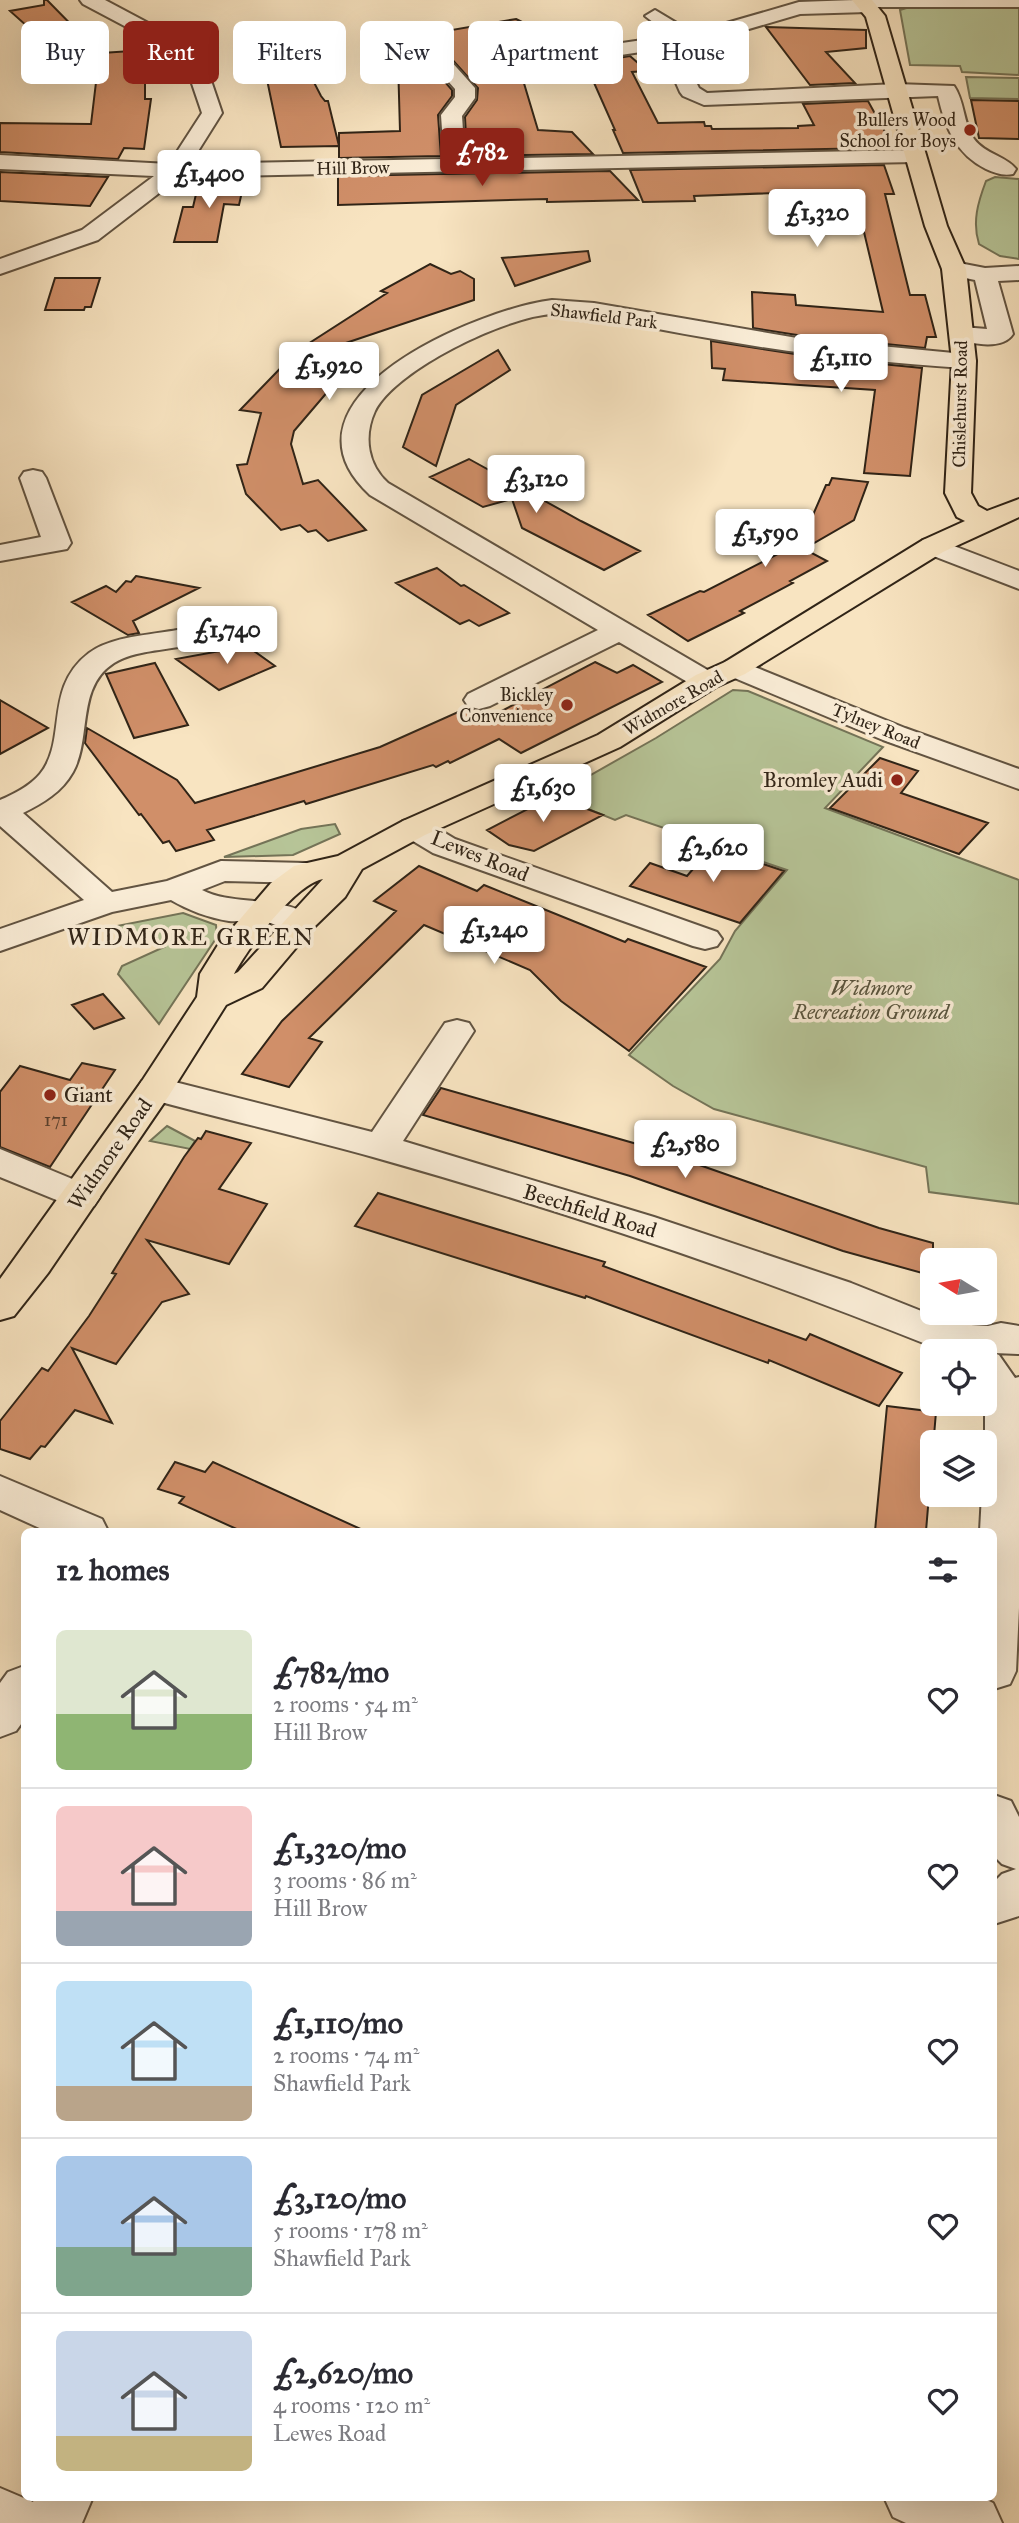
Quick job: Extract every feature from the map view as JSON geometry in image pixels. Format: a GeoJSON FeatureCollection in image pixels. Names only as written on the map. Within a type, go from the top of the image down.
{"type":"FeatureCollection","features":[{"type":"Feature","properties":{"kind":"main road","name":"Chislehurst Road"},"geometry":{"type":"LineString","coordinates":[[865,2],[875,16],[936,226],[954,270],[964,361],[958,493],[967,511],[984,521]]}},
{"type":"Feature","properties":{"kind":"main road","name":"Widmore Road"},"geometry":{"type":"LineString","coordinates":[[0,1306],[155,1089],[214,997],[217,974],[230,952],[283,890],[306,873],[349,863],[414,828],[609,741],[706,681],[735,668],[933,546],[1019,507]]}},
{"type":"Feature","properties":{"kind":"main road","name":"Widmore Road"},"geometry":{"type":"LineString","coordinates":[[214,997],[250,980],[299,923],[333,890],[349,863]]}},
{"type":"Feature","properties":{"kind":"street"},"geometry":{"type":"LineString","coordinates":[[0,267],[90,235],[175,171],[212,113],[192,54],[90,0]]}},
{"type":"Feature","properties":{"kind":"street"},"geometry":{"type":"LineString","coordinates":[[749,23],[799,8],[865,2],[1019,1]]}},
{"type":"Feature","properties":{"kind":"street"},"geometry":{"type":"LineString","coordinates":[[655,16],[662,21]]}},
{"type":"Feature","properties":{"kind":"street"},"geometry":{"type":"LineString","coordinates":[[454,76],[465,88],[465,98],[451,115],[455,166]]}},
{"type":"Feature","properties":{"kind":"street"},"geometry":{"type":"LineString","coordinates":[[686,84],[690,92],[704,99],[895,90],[948,83],[954,125],[970,149],[983,161],[1004,169]]}},
{"type":"Feature","properties":{"kind":"street"},"geometry":{"type":"LineString","coordinates":[[970,149],[1019,150]]}},
{"type":"Feature","properties":{"kind":"street","name":"Hill Brow"},"geometry":{"type":"LineString","coordinates":[[0,162],[175,171],[915,156]]}},
{"type":"Feature","properties":{"kind":"street"},"geometry":{"type":"LineString","coordinates":[[954,270],[985,275],[1019,273]]}},
{"type":"Feature","properties":{"kind":"street"},"geometry":{"type":"LineString","coordinates":[[962,334],[1000,335],[985,275]]}},
{"type":"Feature","properties":{"kind":"street","name":"Shawfield Park"},"geometry":{"type":"LineString","coordinates":[[706,681],[379,489],[364,474],[358,461],[356,446],[359,420],[372,395],[418,360],[493,320],[524,310],[552,307],[840,352],[964,361]]}},
{"type":"Feature","properties":{"kind":"street"},"geometry":{"type":"LineString","coordinates":[[0,553],[57,543],[33,478]]}},
{"type":"Feature","properties":{"kind":"street"},"geometry":{"type":"LineString","coordinates":[[933,546],[1019,581]]}},
{"type":"Feature","properties":{"kind":"street"},"geometry":{"type":"LineString","coordinates":[[479,699],[619,631]]}},
{"type":"Feature","properties":{"kind":"street"},"geometry":{"type":"LineString","coordinates":[[104,904],[94,891],[1,810],[37,794],[58,771],[76,683],[101,658],[177,639]]}},
{"type":"Feature","properties":{"kind":"street","name":"Tylney Road"},"geometry":{"type":"LineString","coordinates":[[735,668],[894,734],[1019,780]]}},
{"type":"Feature","properties":{"kind":"street","name":"Lewes Road"},"geometry":{"type":"LineString","coordinates":[[414,828],[444,846],[705,939]]}},
{"type":"Feature","properties":{"kind":"street"},"geometry":{"type":"LineString","coordinates":[[0,941],[104,904],[188,885],[221,871],[306,873]]}},
{"type":"Feature","properties":{"kind":"street"},"geometry":{"type":"LineString","coordinates":[[188,885],[195,901],[230,911],[265,911],[299,923]]}},
{"type":"Feature","properties":{"kind":"street"},"geometry":{"type":"LineString","coordinates":[[381,1147],[457,1031]]}},
{"type":"Feature","properties":{"kind":"street","name":"Beechfield Road"},"geometry":{"type":"LineString","coordinates":[[155,1089],[381,1147],[654,1230],[838,1293],[949,1339]]}},
{"type":"Feature","properties":{"kind":"street"},"geometry":{"type":"LineString","coordinates":[[0,1162],[81,1196]]}},
{"type":"Feature","properties":{"kind":"street","name":"Beechfield Road"},"geometry":{"type":"LineString","coordinates":[[992,1339],[1001,1337],[1019,1340]]}},
{"type":"Feature","properties":{"kind":"street"},"geometry":{"type":"LineString","coordinates":[[997,1383],[1013,1399],[997,1628]]}},
{"type":"Feature","properties":{"kind":"street"},"geometry":{"type":"LineString","coordinates":[[0,1492],[80,1528]]}},
{"type":"Feature","properties":{"kind":"street"},"geometry":{"type":"LineString","coordinates":[[0,1718],[21,1689]]}},
{"type":"Feature","properties":{"kind":"street"},"geometry":{"type":"LineString","coordinates":[[997,1821],[1004,1835],[1019,1850]]}},
{"type":"Feature","properties":{"kind":"street"},"geometry":{"type":"LineString","coordinates":[[997,1902],[1010,1898],[1019,1889]]}},
{"type":"Feature","properties":{"kind":"street"},"geometry":{"type":"LineString","coordinates":[[53,2523],[62,2501]]}},
{"type":"Feature","properties":{"kind":"street"},"geometry":{"type":"LineString","coordinates":[[922,2501],[973,2523]]}},
{"type":"Feature","properties":{"kind":"street"},"geometry":{"type":"LineString","coordinates":[[0,2517],[15,2523]]}},
{"type":"Feature","properties":{"kind":"green space"},"geometry":{"type":"Polygon","coordinates":[[[913,6],[1019,7],[1019,75],[962,72],[960,66],[910,65],[900,10],[913,6]]]}},
{"type":"Feature","properties":{"kind":"green space"},"geometry":{"type":"Polygon","coordinates":[[[966,77],[1019,78],[1019,99],[970,98],[966,77]]]}},
{"type":"Feature","properties":{"kind":"green space"},"geometry":{"type":"Polygon","coordinates":[[[995,177],[1019,179],[1019,259],[1000,256],[979,244],[976,228],[978,204],[986,181],[995,177]]]}},
{"type":"Feature","properties":{"kind":"green space","name":"Widmore Recreation Ground"},"geometry":{"type":"Polygon","coordinates":[[[733,690],[748,691],[883,747],[825,808],[1019,880],[1019,1204],[929,1192],[926,1167],[714,1109],[673,1086],[629,1055],[720,959],[735,931],[787,870],[626,815],[615,820],[551,794],[566,789],[656,738],[733,690]]]}},
{"type":"Feature","properties":{"kind":"green space"},"geometry":{"type":"Polygon","coordinates":[[[335,824],[340,834],[293,855],[224,857],[301,829],[335,824]]]}},
{"type":"Feature","properties":{"kind":"green space"},"geometry":{"type":"Polygon","coordinates":[[[183,913],[216,925],[217,937],[159,1024],[118,974],[122,966],[164,947],[147,935],[130,939],[112,927],[183,913]]]}},
{"type":"Feature","properties":{"kind":"green space"},"geometry":{"type":"Polygon","coordinates":[[[167,1126],[195,1141],[190,1149],[150,1141],[167,1126]]]}},
{"type":"Feature","properties":{"kind":"building"},"geometry":{"type":"Polygon","coordinates":[[[44,0],[47,0],[68,21],[21,21],[10,11],[44,5],[44,0]]]}},
{"type":"Feature","properties":{"kind":"building"},"geometry":{"type":"Polygon","coordinates":[[[468,27],[468,77],[454,61],[454,30],[468,27]]]}},
{"type":"Feature","properties":{"kind":"building"},"geometry":{"type":"Polygon","coordinates":[[[766,27],[866,30],[866,48],[826,52],[855,83],[810,85],[766,27]]]}},
{"type":"Feature","properties":{"kind":"building"},"geometry":{"type":"Polygon","coordinates":[[[109,52],[123,52],[123,84],[145,84],[145,99],[151,99],[144,149],[124,148],[118,159],[0,152],[0,123],[91,124],[96,84],[109,84],[109,52]]]}},
{"type":"Feature","properties":{"kind":"building"},"geometry":{"type":"Polygon","coordinates":[[[630,56],[637,62],[637,72],[632,72],[658,123],[704,122],[705,126],[711,126],[712,129],[798,128],[814,125],[803,104],[868,101],[889,139],[874,140],[877,148],[623,153],[595,84],[623,84],[623,57],[630,56]]]}},
{"type":"Feature","properties":{"kind":"building"},"geometry":{"type":"Polygon","coordinates":[[[268,84],[315,84],[321,96],[328,101],[339,146],[281,147],[268,84]]]}},
{"type":"Feature","properties":{"kind":"building"},"geometry":{"type":"Polygon","coordinates":[[[399,84],[447,84],[452,90],[452,96],[438,115],[441,156],[339,158],[339,133],[400,131],[399,84]]]}},
{"type":"Feature","properties":{"kind":"building"},"geometry":{"type":"Polygon","coordinates":[[[474,84],[524,84],[538,130],[572,132],[593,154],[467,156],[465,117],[477,100],[478,88],[474,84]]]}},
{"type":"Feature","properties":{"kind":"building"},"geometry":{"type":"Polygon","coordinates":[[[971,100],[1019,101],[1019,139],[979,138],[971,100]]]}},
{"type":"Feature","properties":{"kind":"building"},"geometry":{"type":"Polygon","coordinates":[[[884,165],[894,194],[885,194],[910,295],[925,295],[936,337],[927,337],[925,348],[753,328],[752,292],[795,295],[796,305],[883,312],[854,190],[694,196],[695,201],[643,202],[630,170],[884,165]]]}},
{"type":"Feature","properties":{"kind":"building"},"geometry":{"type":"Polygon","coordinates":[[[610,171],[638,200],[547,202],[547,199],[338,205],[338,176],[610,171]]]}},
{"type":"Feature","properties":{"kind":"building"},"geometry":{"type":"Polygon","coordinates":[[[0,172],[108,177],[90,206],[0,201],[0,172]]]}},
{"type":"Feature","properties":{"kind":"building"},"geometry":{"type":"Polygon","coordinates":[[[245,178],[239,205],[224,204],[217,242],[174,242],[183,207],[193,207],[197,190],[203,190],[206,179],[245,178]]]}},
{"type":"Feature","properties":{"kind":"building"},"geometry":{"type":"Polygon","coordinates":[[[588,251],[590,261],[515,286],[502,258],[588,251]]]}},
{"type":"Feature","properties":{"kind":"building"},"geometry":{"type":"Polygon","coordinates":[[[430,264],[451,274],[460,271],[474,279],[474,300],[319,352],[368,352],[335,383],[294,431],[291,444],[303,484],[318,480],[366,530],[328,541],[316,530],[308,532],[300,525],[281,530],[246,494],[237,465],[247,464],[261,413],[240,410],[297,351],[387,293],[381,291],[430,264]]]}},
{"type":"Feature","properties":{"kind":"building"},"geometry":{"type":"Polygon","coordinates":[[[55,278],[100,278],[91,307],[85,307],[84,310],[45,310],[55,278]]]}},
{"type":"Feature","properties":{"kind":"building"},"geometry":{"type":"Polygon","coordinates":[[[711,341],[821,358],[922,368],[910,476],[864,473],[875,390],[723,380],[725,369],[712,368],[711,341]]]}},
{"type":"Feature","properties":{"kind":"building"},"geometry":{"type":"Polygon","coordinates":[[[498,350],[510,370],[456,405],[436,466],[403,447],[422,395],[498,350]]]}},
{"type":"Feature","properties":{"kind":"building"},"geometry":{"type":"Polygon","coordinates":[[[469,459],[640,551],[604,570],[522,528],[512,499],[483,507],[430,477],[469,459]]]}},
{"type":"Feature","properties":{"kind":"building"},"geometry":{"type":"Polygon","coordinates":[[[832,478],[868,482],[854,520],[804,549],[827,561],[790,581],[793,583],[740,611],[744,613],[688,641],[648,615],[700,591],[704,592],[795,545],[799,547],[826,485],[829,485],[832,478]]]}},
{"type":"Feature","properties":{"kind":"building"},"geometry":{"type":"Polygon","coordinates":[[[437,568],[461,586],[464,585],[509,613],[479,626],[469,620],[460,624],[396,583],[437,568]]]}},
{"type":"Feature","properties":{"kind":"building"},"geometry":{"type":"Polygon","coordinates":[[[136,576],[199,588],[133,621],[139,633],[128,635],[72,602],[106,586],[116,592],[126,581],[131,582],[136,576]]]}},
{"type":"Feature","properties":{"kind":"building"},"geometry":{"type":"Polygon","coordinates":[[[247,646],[275,666],[219,690],[176,659],[247,646]]]}},
{"type":"Feature","properties":{"kind":"building"},"geometry":{"type":"Polygon","coordinates":[[[595,662],[617,673],[633,665],[662,682],[521,753],[499,739],[450,763],[448,761],[436,767],[433,765],[306,804],[304,801],[207,830],[214,840],[176,851],[169,841],[163,843],[141,814],[139,815],[85,743],[87,728],[177,780],[195,803],[380,747],[467,708],[492,716],[595,662]]]}},
{"type":"Feature","properties":{"kind":"building"},"geometry":{"type":"Polygon","coordinates":[[[155,663],[188,725],[134,738],[106,674],[155,663]]]}},
{"type":"Feature","properties":{"kind":"building"},"geometry":{"type":"Polygon","coordinates":[[[0,700],[48,728],[0,754],[0,700]]]}},
{"type":"Feature","properties":{"kind":"building"},"geometry":{"type":"Polygon","coordinates":[[[880,758],[918,771],[901,793],[988,823],[959,854],[830,808],[880,758]]]}},
{"type":"Feature","properties":{"kind":"building"},"geometry":{"type":"Polygon","coordinates":[[[553,796],[603,815],[534,851],[509,845],[487,830],[553,796]]]}},
{"type":"Feature","properties":{"kind":"building"},"geometry":{"type":"Polygon","coordinates":[[[712,847],[784,871],[740,923],[630,886],[650,863],[687,876],[712,847]]]}},
{"type":"Feature","properties":{"kind":"building"},"geometry":{"type":"Polygon","coordinates":[[[419,866],[477,891],[484,885],[625,942],[628,939],[706,967],[629,1051],[561,1001],[530,970],[424,925],[309,1038],[322,1042],[289,1087],[242,1074],[282,1021],[396,911],[374,901],[419,866]]]}},
{"type":"Feature","properties":{"kind":"building"},"geometry":{"type":"Polygon","coordinates":[[[103,994],[124,1018],[94,1029],[72,1005],[103,994]]]}},
{"type":"Feature","properties":{"kind":"building"},"geometry":{"type":"Polygon","coordinates":[[[82,1063],[115,1070],[50,1167],[0,1147],[0,1092],[20,1066],[70,1080],[82,1063]]]}},
{"type":"Feature","properties":{"kind":"building"},"geometry":{"type":"Polygon","coordinates":[[[441,1088],[651,1148],[879,1228],[933,1243],[933,1248],[920,1248],[920,1272],[843,1251],[630,1176],[423,1115],[441,1088]]]}},
{"type":"Feature","properties":{"kind":"building"},"geometry":{"type":"Polygon","coordinates":[[[206,1131],[251,1143],[219,1189],[267,1204],[229,1264],[147,1240],[189,1294],[162,1302],[116,1364],[72,1348],[112,1423],[75,1410],[45,1447],[41,1446],[30,1459],[0,1449],[0,1421],[42,1368],[48,1371],[89,1316],[116,1274],[112,1273],[184,1157],[206,1131]]]}},
{"type":"Feature","properties":{"kind":"building"},"geometry":{"type":"Polygon","coordinates":[[[378,1193],[605,1262],[603,1266],[806,1340],[810,1334],[902,1373],[879,1406],[769,1360],[768,1363],[586,1296],[585,1298],[355,1226],[378,1193]]]}},
{"type":"Feature","properties":{"kind":"building"},"geometry":{"type":"Polygon","coordinates":[[[887,1406],[920,1410],[920,1416],[936,1416],[934,1430],[920,1430],[920,1507],[928,1507],[926,1528],[875,1528],[887,1406]]]}},
{"type":"Feature","properties":{"kind":"building"},"geometry":{"type":"Polygon","coordinates":[[[175,1462],[205,1472],[213,1462],[358,1528],[234,1528],[179,1503],[184,1497],[158,1489],[175,1462]]]}},
{"type":"Feature","properties":{"kind":"place","name":"Bullers Wood School for Boys"},"geometry":{"type":"Point","coordinates":[970,130]}},
{"type":"Feature","properties":{"kind":"place","name":"Bickley Convenience"},"geometry":{"type":"Point","coordinates":[567,705]}},
{"type":"Feature","properties":{"kind":"place","name":"Bromley Audi"},"geometry":{"type":"Point","coordinates":[897,780]}},
{"type":"Feature","properties":{"kind":"place","name":"Giant"},"geometry":{"type":"Point","coordinates":[50,1095]}},
{"type":"Feature","properties":{"kind":"district","name":"WIDMORE GREEN"},"geometry":{"type":"Point","coordinates":[191,937]}}]}
